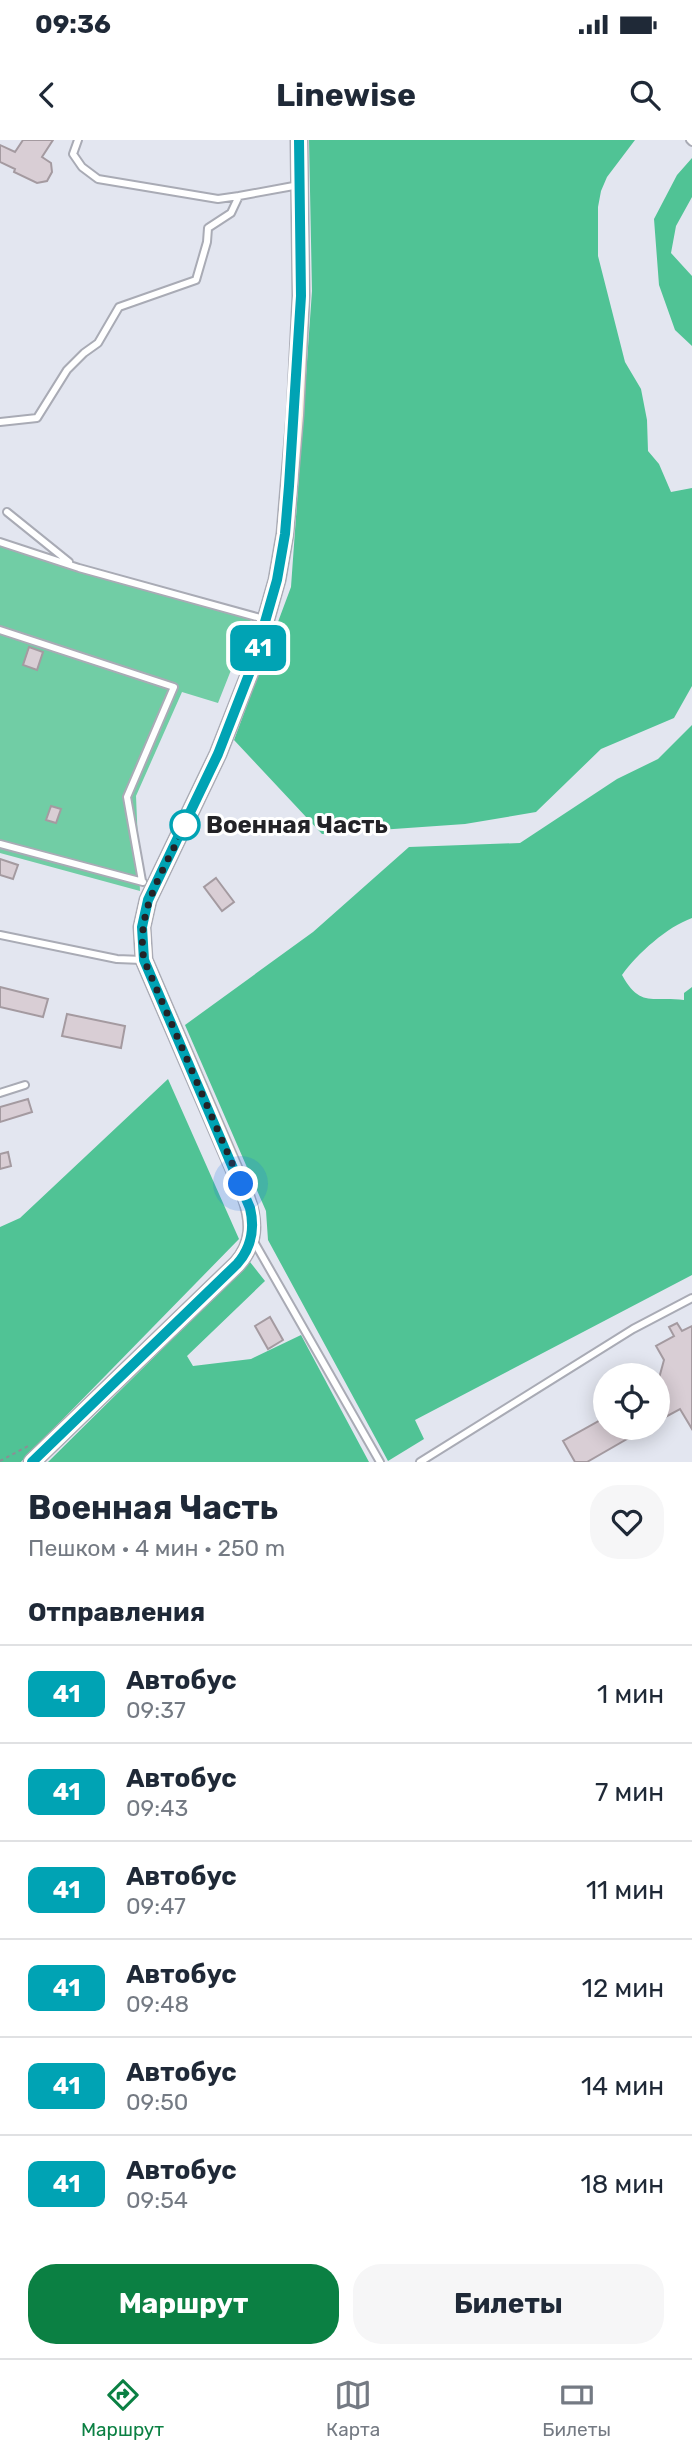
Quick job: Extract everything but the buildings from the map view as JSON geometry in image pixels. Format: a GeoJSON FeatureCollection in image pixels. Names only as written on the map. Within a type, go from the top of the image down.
{"type":"FeatureCollection","features":[{"type":"Feature","properties":{"kind":"street"},"geometry":{"type":"LineString","coordinates":[[32,1462],[237,1264],[252,1238],[252,1215],[243,1190],[144,960],[142,927],[149,883],[218,754],[253,664],[277,580],[285,534],[293,441],[301,296],[299,140]]}},
{"type":"Feature","properties":{"kind":"lane"},"geometry":{"type":"LineString","coordinates":[[78,140],[73,154],[82,167],[98,179],[218,200],[301,184]]}},
{"type":"Feature","properties":{"kind":"lane"},"geometry":{"type":"LineString","coordinates":[[0,422],[37,418],[67,370],[98,343],[119,307],[196,280],[207,242],[208,228],[230,213],[239,196]]}},
{"type":"Feature","properties":{"kind":"lane"},"geometry":{"type":"LineString","coordinates":[[7,512],[79,568]]}},
{"type":"Feature","properties":{"kind":"lane"},"geometry":{"type":"LineString","coordinates":[[0,542],[79,568],[266,619]]}},
{"type":"Feature","properties":{"kind":"lane"},"geometry":{"type":"LineString","coordinates":[[0,630],[174,687],[127,797],[149,883],[0,844]]}},
{"type":"Feature","properties":{"kind":"lane"},"geometry":{"type":"LineString","coordinates":[[0,935],[117,959],[144,960]]}},
{"type":"Feature","properties":{"kind":"lane"},"geometry":{"type":"LineString","coordinates":[[0,1093],[24,1085]]}},
{"type":"Feature","properties":{"kind":"lane"},"geometry":{"type":"LineString","coordinates":[[252,1238],[380,1462]]}},
{"type":"Feature","properties":{"kind":"lane"},"geometry":{"type":"LineString","coordinates":[[420,1462],[633,1329],[692,1298]]}},
{"type":"Feature","properties":{"kind":"green space"},"geometry":{"type":"Polygon","coordinates":[[[309,140],[635,140],[607,177],[601,191],[598,207],[598,256],[625,362],[641,389],[647,420],[648,451],[659,464],[671,492],[692,488],[692,686],[674,718],[601,749],[536,812],[465,824],[322,834],[234,740],[291,587],[312,291],[309,140]]]}},
{"type":"Feature","properties":{"kind":"green space"},"geometry":{"type":"Polygon","coordinates":[[[692,158],[692,197],[676,226],[671,253],[692,276],[692,346],[675,330],[659,285],[654,219],[677,175],[692,158]]]}},
{"type":"Feature","properties":{"kind":"green space"},"geometry":{"type":"Polygon","coordinates":[[[0,545],[165,595],[252,617],[218,703],[182,692],[136,796],[140,891],[0,853],[0,545]]]}},
{"type":"Feature","properties":{"kind":"green space"},"geometry":{"type":"Polygon","coordinates":[[[692,725],[692,918],[654,942],[622,975],[635,992],[648,998],[684,1000],[684,993],[692,987],[692,1275],[415,1420],[424,1439],[388,1461],[268,1240],[266,1211],[185,1025],[313,932],[409,847],[520,843],[617,779],[658,759],[692,725]]]}},
{"type":"Feature","properties":{"kind":"green space"},"geometry":{"type":"Polygon","coordinates":[[[168,1079],[239,1239],[21,1462],[0,1462],[0,1227],[20,1218],[168,1079]]]}},
{"type":"Feature","properties":{"kind":"green space"},"geometry":{"type":"Polygon","coordinates":[[[250,1262],[265,1281],[187,1356],[193,1366],[251,1359],[301,1335],[369,1462],[48,1462],[250,1262]]]}},
{"type":"Feature","properties":{"kind":"bus line","name":"41"},"geometry":{"type":"LineString","coordinates":[[32,1462],[237,1264],[250,1246],[252,1238],[250,1208],[144,960],[141,938],[148,900],[218,754],[253,664],[277,580],[285,534],[301,296],[299,140]]}},
{"type":"Feature","properties":{"kind":"place","name":"Военная Часть"},"geometry":{"type":"Point","coordinates":[185,825]}},
{"type":"Feature","properties":{"kind":"route"},"geometry":{"type":"LineString","coordinates":[[185,825],[148,900],[142,927],[142,950],[170,1024],[241,1184]]}}]}
